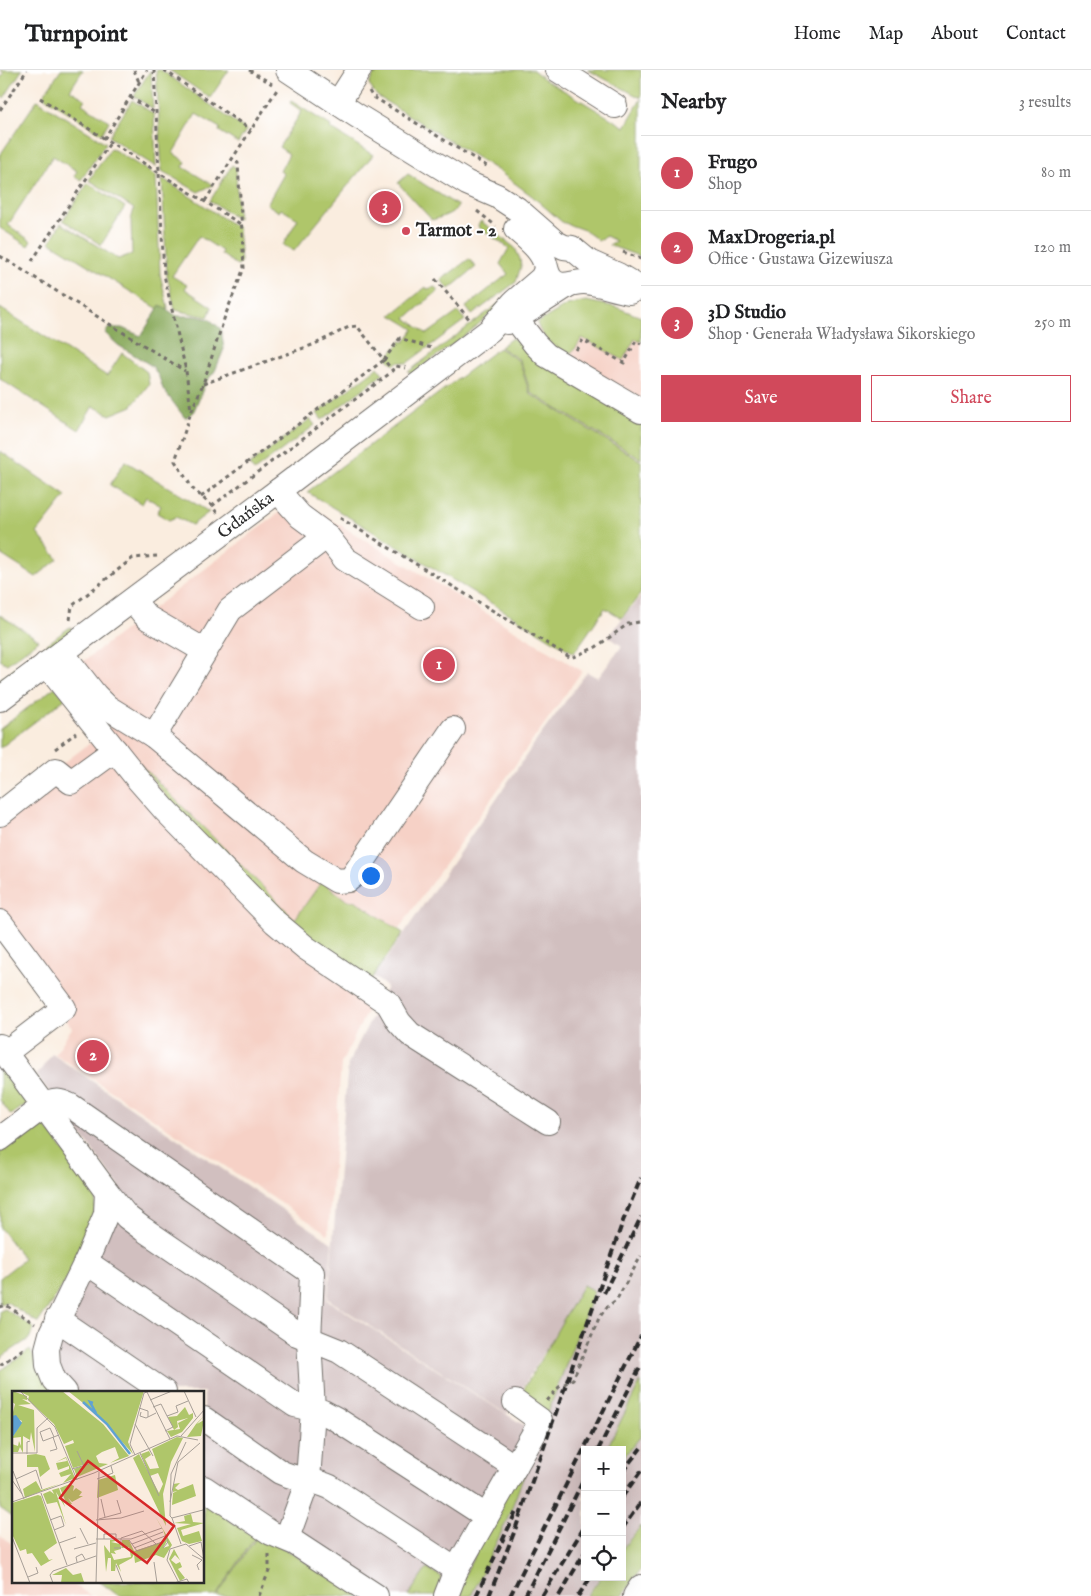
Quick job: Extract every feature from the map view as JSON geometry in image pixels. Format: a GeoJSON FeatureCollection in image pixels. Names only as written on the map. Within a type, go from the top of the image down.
{"type":"FeatureCollection","features":[{"type":"Feature","properties":{"kind":"street"},"geometry":{"type":"LineString","coordinates":[[338,103],[358,70]]}},
{"type":"Feature","properties":{"kind":"street"},"geometry":{"type":"LineString","coordinates":[[558,70],[615,106]]}},
{"type":"Feature","properties":{"kind":"street"},"geometry":{"type":"LineString","coordinates":[[284,84],[338,103],[467,183],[497,196],[517,209],[549,238],[589,262],[618,275],[641,289]]}},
{"type":"Feature","properties":{"kind":"street"},"geometry":{"type":"LineString","coordinates":[[467,183],[538,249],[547,274],[554,282],[562,286],[590,283],[641,295]]}},
{"type":"Feature","properties":{"kind":"street"},"geometry":{"type":"LineString","coordinates":[[546,267],[552,252],[573,252],[584,263],[583,274],[572,284]]}},
{"type":"Feature","properties":{"kind":"street","name":"Gdańska"},"geometry":{"type":"LineString","coordinates":[[490,330],[514,302],[542,278],[546,267]]}},
{"type":"Feature","properties":{"kind":"street","name":"Gdańska"},"geometry":{"type":"LineString","coordinates":[[0,699],[490,330],[515,318],[572,284]]}},
{"type":"Feature","properties":{"kind":"street"},"geometry":{"type":"LineString","coordinates":[[515,318],[546,355],[641,411]]}},
{"type":"Feature","properties":{"kind":"street"},"geometry":{"type":"LineString","coordinates":[[278,491],[300,516],[326,536],[345,559],[422,606]]}},
{"type":"Feature","properties":{"kind":"street"},"geometry":{"type":"LineString","coordinates":[[154,736],[230,610],[326,536]]}},
{"type":"Feature","properties":{"kind":"street"},"geometry":{"type":"LineString","coordinates":[[133,600],[148,618],[205,652]]}},
{"type":"Feature","properties":{"kind":"street"},"geometry":{"type":"LineString","coordinates":[[54,659],[107,707],[154,736],[304,861],[337,881],[344,882],[353,876],[453,729]]}},
{"type":"Feature","properties":{"kind":"street"},"geometry":{"type":"LineString","coordinates":[[54,659],[115,750],[165,810],[275,922],[306,948],[388,1003],[399,1022],[410,1034],[548,1122]]}},
{"type":"Feature","properties":{"kind":"street"},"geometry":{"type":"LineString","coordinates":[[0,814],[56,770],[71,782],[115,750]]}},
{"type":"Feature","properties":{"kind":"street"},"geometry":{"type":"LineString","coordinates":[[0,922],[64,1008],[2,1049],[127,1217],[297,1334],[339,1351],[515,1467]]}},
{"type":"Feature","properties":{"kind":"street"},"geometry":{"type":"LineString","coordinates":[[0,1139],[51,1101],[60,1101],[71,1106],[312,1273],[309,1340],[313,1410],[308,1480],[279,1536]]}},
{"type":"Feature","properties":{"kind":"street"},"geometry":{"type":"LineString","coordinates":[[63,1391],[54,1380],[48,1366],[47,1349],[54,1326],[86,1262],[106,1214],[107,1192]]}},
{"type":"Feature","properties":{"kind":"street"},"geometry":{"type":"LineString","coordinates":[[86,1262],[295,1405],[323,1412],[336,1419],[486,1516]]}},
{"type":"Feature","properties":{"kind":"street"},"geometry":{"type":"LineString","coordinates":[[54,1326],[162,1391]]}},
{"type":"Feature","properties":{"kind":"street"},"geometry":{"type":"LineString","coordinates":[[446,1596],[456,1570],[540,1420],[515,1402]]}},
{"type":"Feature","properties":{"kind":"street"},"geometry":{"type":"LineString","coordinates":[[205,1420],[280,1472],[293,1478],[316,1481],[330,1487],[456,1570]]}},
{"type":"Feature","properties":{"kind":"street"},"geometry":{"type":"LineString","coordinates":[[205,1489],[376,1596]]}},
{"type":"Feature","properties":{"kind":"street"},"geometry":{"type":"LineString","coordinates":[[635,1596],[641,1587]]}},
{"type":"Feature","properties":{"kind":"path"},"geometry":{"type":"LineString","coordinates":[[0,110],[27,70]]}},
{"type":"Feature","properties":{"kind":"path"},"geometry":{"type":"LineString","coordinates":[[134,70],[140,82]]}},
{"type":"Feature","properties":{"kind":"path"},"geometry":{"type":"LineString","coordinates":[[104,139],[147,70]]}},
{"type":"Feature","properties":{"kind":"path"},"geometry":{"type":"LineString","coordinates":[[154,70],[164,275],[186,371],[191,412]]}},
{"type":"Feature","properties":{"kind":"path"},"geometry":{"type":"LineString","coordinates":[[164,70],[251,130]]}},
{"type":"Feature","properties":{"kind":"path"},"geometry":{"type":"LineString","coordinates":[[205,201],[251,130],[284,84],[249,70]]}},
{"type":"Feature","properties":{"kind":"path"},"geometry":{"type":"LineString","coordinates":[[130,97],[157,114]]}},
{"type":"Feature","properties":{"kind":"path"},"geometry":{"type":"LineString","coordinates":[[40,98],[242,225]]}},
{"type":"Feature","properties":{"kind":"path"},"geometry":{"type":"LineString","coordinates":[[32,261],[110,142]]}},
{"type":"Feature","properties":{"kind":"path"},"geometry":{"type":"LineString","coordinates":[[232,159],[238,163],[244,268],[225,316],[175,461],[193,489],[212,506],[392,371],[396,366],[405,369],[412,364]]}},
{"type":"Feature","properties":{"kind":"path"},"geometry":{"type":"LineString","coordinates":[[473,209],[502,231]]}},
{"type":"Feature","properties":{"kind":"path"},"geometry":{"type":"LineString","coordinates":[[0,256],[186,371]]}},
{"type":"Feature","properties":{"kind":"path"},"geometry":{"type":"LineString","coordinates":[[435,279],[471,320],[463,326]]}},
{"type":"Feature","properties":{"kind":"path"},"geometry":{"type":"LineString","coordinates":[[203,384],[315,344],[349,326],[357,326],[392,371]]}},
{"type":"Feature","properties":{"kind":"path"},"geometry":{"type":"LineString","coordinates":[[201,497],[384,360],[400,338],[432,348],[425,354]]}},
{"type":"Feature","properties":{"kind":"path"},"geometry":{"type":"LineString","coordinates":[[571,354],[576,351],[582,340],[624,363],[636,342],[641,344]]}},
{"type":"Feature","properties":{"kind":"path"},"geometry":{"type":"LineString","coordinates":[[333,513],[571,658],[596,647],[628,624],[639,622]]}},
{"type":"Feature","properties":{"kind":"path"},"geometry":{"type":"LineString","coordinates":[[211,519],[217,514]]}},
{"type":"Feature","properties":{"kind":"path"},"geometry":{"type":"LineString","coordinates":[[69,623],[72,606],[133,558],[162,556]]}},
{"type":"Feature","properties":{"kind":"path"},"geometry":{"type":"LineString","coordinates":[[540,1420],[544,1406],[552,1394],[559,1387],[573,1379],[599,1318],[607,1306],[617,1299],[641,1256]]}},
{"type":"Feature","properties":{"kind":"path"},"geometry":{"type":"LineString","coordinates":[[0,1307],[6,1305],[54,1326]]}},
{"type":"Feature","properties":{"kind":"path"},"geometry":{"type":"LineString","coordinates":[[259,1596],[269,1571],[279,1536]]}},
{"type":"Feature","properties":{"kind":"shaded area"},"geometry":{"type":"Polygon","coordinates":[[[641,320],[641,457],[517,344],[542,324],[641,320]]]}},
{"type":"Feature","properties":{"kind":"shaded area"},"geometry":{"type":"Polygon","coordinates":[[[297,499],[582,671],[366,975],[378,989],[341,1064],[328,1234],[55,1054],[72,1028],[0,927],[0,811],[110,728],[68,673],[297,499]]]}},
{"type":"Feature","properties":{"kind":"shaded area"},"geometry":{"type":"Polygon","coordinates":[[[641,596],[641,1380],[608,1446],[581,1446],[581,1581],[597,1581],[586,1596],[470,1596],[582,1288],[507,1414],[328,1299],[348,1064],[387,987],[374,977],[534,744],[587,672],[598,678],[622,646],[608,636],[641,596]]]}},
{"type":"Feature","properties":{"kind":"shaded area"},"geometry":{"type":"Polygon","coordinates":[[[52,1054],[332,1243],[327,1300],[539,1435],[465,1596],[347,1596],[205,1500],[205,1391],[57,1391],[54,1316],[120,1187],[37,1075],[52,1054]]]}},
{"type":"Feature","properties":{"kind":"shaded area"},"geometry":{"type":"Polygon","coordinates":[[[641,1436],[641,1525],[626,1543],[626,1491],[626,1455],[641,1436]]]}},
{"type":"Feature","properties":{"kind":"shaded area"},"geometry":{"type":"Polygon","coordinates":[[[0,1536],[12,1544],[12,1584],[73,1584],[91,1596],[0,1596],[0,1536]]]}},
{"type":"Feature","properties":{"kind":"green space"},"geometry":{"type":"Polygon","coordinates":[[[0,70],[22,70],[4,98],[0,95],[0,79],[4,73],[0,70]]]}},
{"type":"Feature","properties":{"kind":"green space"},"geometry":{"type":"Polygon","coordinates":[[[61,70],[83,70],[70,90],[85,99],[82,104],[109,121],[102,134],[43,96],[61,70]]]}},
{"type":"Feature","properties":{"kind":"green space"},"geometry":{"type":"Polygon","coordinates":[[[156,70],[161,70],[246,130],[238,143],[219,131],[220,128],[196,114],[173,153],[186,162],[183,167],[213,185],[198,192],[162,171],[156,70]]]}},
{"type":"Feature","properties":{"kind":"green space"},"geometry":{"type":"Polygon","coordinates":[[[169,70],[229,70],[210,98],[169,70]]]}},
{"type":"Feature","properties":{"kind":"green space"},"geometry":{"type":"Polygon","coordinates":[[[378,70],[533,70],[543,78],[625,127],[641,99],[641,257],[609,245],[616,241],[606,236],[598,241],[584,230],[562,222],[532,196],[497,170],[377,96],[369,85],[374,73],[375,76],[378,70]]]}},
{"type":"Feature","properties":{"kind":"green space"},"geometry":{"type":"Polygon","coordinates":[[[588,70],[641,70],[641,98],[588,70]]]}},
{"type":"Feature","properties":{"kind":"green space"},"geometry":{"type":"Polygon","coordinates":[[[151,72],[153,109],[134,96],[151,72]]]}},
{"type":"Feature","properties":{"kind":"green space"},"geometry":{"type":"Polygon","coordinates":[[[37,100],[106,143],[81,180],[74,176],[77,171],[53,156],[8,225],[31,241],[28,246],[0,228],[0,155],[37,100]]]}},
{"type":"Feature","properties":{"kind":"green space"},"geometry":{"type":"Polygon","coordinates":[[[132,100],[154,114],[156,167],[109,137],[132,100]]]}},
{"type":"Feature","properties":{"kind":"green space"},"geometry":{"type":"Polygon","coordinates":[[[291,101],[373,155],[294,251],[283,245],[298,219],[281,209],[279,212],[267,204],[284,174],[280,171],[289,154],[279,147],[302,111],[290,103],[291,101]]]}},
{"type":"Feature","properties":{"kind":"green space"},"geometry":{"type":"Polygon","coordinates":[[[111,148],[156,176],[160,274],[168,308],[165,313],[50,242],[61,223],[118,259],[132,254],[131,220],[134,209],[89,180],[111,148]]]}},
{"type":"Feature","properties":{"kind":"green space"},"geometry":{"type":"Polygon","coordinates":[[[232,165],[236,168],[238,219],[210,201],[232,165]]]}},
{"type":"Feature","properties":{"kind":"green space"},"geometry":{"type":"Polygon","coordinates":[[[408,174],[458,206],[456,209],[432,220],[398,183],[408,174]]]}},
{"type":"Feature","properties":{"kind":"green space"},"geometry":{"type":"Polygon","coordinates":[[[162,178],[238,228],[241,261],[238,266],[221,254],[222,251],[199,236],[172,276],[187,285],[185,289],[212,307],[208,317],[175,310],[167,276],[162,178]]]}},
{"type":"Feature","properties":{"kind":"green space"},"geometry":{"type":"Polygon","coordinates":[[[88,183],[125,207],[101,245],[63,220],[88,183]]]}},
{"type":"Feature","properties":{"kind":"green space"},"geometry":{"type":"Polygon","coordinates":[[[481,221],[515,248],[521,266],[516,282],[472,315],[466,307],[508,274],[500,264],[509,248],[479,228],[478,225],[481,221]]]}},
{"type":"Feature","properties":{"kind":"green space"},"geometry":{"type":"Polygon","coordinates":[[[469,259],[476,267],[449,289],[441,280],[469,259]]]}},
{"type":"Feature","properties":{"kind":"green space"},"geometry":{"type":"Polygon","coordinates":[[[426,287],[427,289],[435,287],[438,291],[406,318],[427,334],[458,312],[465,320],[407,363],[397,362],[394,365],[387,358],[401,341],[405,342],[414,329],[391,315],[426,287]]]}},
{"type":"Feature","properties":{"kind":"green space"},"geometry":{"type":"Polygon","coordinates":[[[518,289],[471,331],[412,374],[408,372],[518,289]]]}},
{"type":"Feature","properties":{"kind":"green space"},"geometry":{"type":"Polygon","coordinates":[[[586,301],[616,307],[641,317],[641,342],[635,339],[623,360],[582,338],[575,349],[568,354],[560,352],[542,334],[537,323],[567,305],[586,301]]]}},
{"type":"Feature","properties":{"kind":"green space"},"geometry":{"type":"Polygon","coordinates":[[[160,305],[177,316],[195,316],[209,319],[221,329],[224,349],[215,371],[206,382],[193,413],[185,418],[163,389],[159,377],[152,366],[118,345],[105,333],[109,328],[122,328],[141,336],[160,305]]]}},
{"type":"Feature","properties":{"kind":"green space"},"geometry":{"type":"Polygon","coordinates":[[[0,308],[107,376],[122,353],[147,372],[149,384],[132,406],[110,415],[93,406],[79,430],[0,379],[0,308]]]}},
{"type":"Feature","properties":{"kind":"green space"},"geometry":{"type":"Polygon","coordinates":[[[512,338],[641,421],[641,459],[531,393],[520,360],[500,347],[512,338]]]}},
{"type":"Feature","properties":{"kind":"green space"},"geometry":{"type":"Polygon","coordinates":[[[499,348],[519,361],[530,394],[641,461],[641,593],[622,618],[605,608],[574,653],[307,492],[499,348]]]}},
{"type":"Feature","properties":{"kind":"green space"},"geometry":{"type":"Polygon","coordinates":[[[378,367],[383,374],[322,420],[317,413],[378,367]]]}},
{"type":"Feature","properties":{"kind":"green space"},"geometry":{"type":"Polygon","coordinates":[[[310,419],[315,425],[254,471],[249,465],[310,419]]]}},
{"type":"Feature","properties":{"kind":"green space"},"geometry":{"type":"Polygon","coordinates":[[[0,451],[66,496],[37,533],[58,559],[36,577],[0,554],[0,451]]]}},
{"type":"Feature","properties":{"kind":"green space"},"geometry":{"type":"Polygon","coordinates":[[[125,461],[209,512],[192,525],[176,517],[169,520],[157,513],[161,506],[146,497],[142,504],[110,485],[125,461]]]}},
{"type":"Feature","properties":{"kind":"green space"},"geometry":{"type":"Polygon","coordinates":[[[0,615],[39,640],[7,664],[0,660],[0,615]]]}},
{"type":"Feature","properties":{"kind":"green space"},"geometry":{"type":"Polygon","coordinates":[[[70,627],[73,630],[0,685],[0,679],[70,627]]]}},
{"type":"Feature","properties":{"kind":"green space"},"geometry":{"type":"Polygon","coordinates":[[[55,687],[65,699],[0,748],[0,729],[55,687]]]}},
{"type":"Feature","properties":{"kind":"green space"},"geometry":{"type":"Polygon","coordinates":[[[138,762],[295,919],[322,881],[346,900],[356,901],[403,933],[370,981],[292,927],[171,803],[138,762]]]}},
{"type":"Feature","properties":{"kind":"green space"},"geometry":{"type":"Polygon","coordinates":[[[0,1064],[28,1103],[11,1115],[0,1100],[0,1064]]]}},
{"type":"Feature","properties":{"kind":"green space"},"geometry":{"type":"Polygon","coordinates":[[[39,1117],[88,1184],[96,1198],[92,1230],[64,1284],[38,1323],[7,1302],[0,1304],[0,1278],[24,1259],[0,1228],[0,1147],[39,1117]]]}},
{"type":"Feature","properties":{"kind":"green space"},"geometry":{"type":"Polygon","coordinates":[[[583,1285],[594,1291],[507,1520],[471,1596],[454,1596],[543,1421],[521,1394],[583,1285]]]}},
{"type":"Feature","properties":{"kind":"green space"},"geometry":{"type":"Polygon","coordinates":[[[5,1309],[34,1328],[29,1339],[0,1358],[0,1311],[5,1309]]]}},
{"type":"Feature","properties":{"kind":"green space"},"geometry":{"type":"Polygon","coordinates":[[[30,1350],[53,1391],[12,1391],[12,1517],[0,1508],[0,1371],[30,1350]]]}},
{"type":"Feature","properties":{"kind":"green space"},"geometry":{"type":"Polygon","coordinates":[[[641,1381],[641,1436],[626,1454],[626,1446],[608,1446],[641,1381]]]}},
{"type":"Feature","properties":{"kind":"green space"},"geometry":{"type":"Polygon","coordinates":[[[205,1504],[255,1537],[216,1596],[119,1596],[103,1584],[205,1584],[205,1504]]]}},
{"type":"Feature","properties":{"kind":"green space"},"geometry":{"type":"Polygon","coordinates":[[[641,1526],[641,1569],[622,1596],[587,1596],[598,1581],[626,1581],[626,1544],[641,1526]]]}},
{"type":"Feature","properties":{"kind":"green space"},"geometry":{"type":"Polygon","coordinates":[[[256,1538],[270,1540],[360,1596],[217,1596],[256,1538]]]}},
{"type":"Feature","properties":{"kind":"green space"},"geometry":{"type":"Polygon","coordinates":[[[427,1568],[442,1577],[438,1596],[408,1596],[427,1568]]]}},
{"type":"Feature","properties":{"kind":"railway"},"geometry":{"type":"LineString","coordinates":[[489,1596],[515,1530],[623,1221],[641,1178]]}},
{"type":"Feature","properties":{"kind":"railway"},"geometry":{"type":"LineString","coordinates":[[604,1293],[641,1217]]}},
{"type":"Feature","properties":{"kind":"railway"},"geometry":{"type":"LineString","coordinates":[[510,1596],[641,1336]]}},
{"type":"Feature","properties":{"kind":"railway"},"geometry":{"type":"LineString","coordinates":[[600,1446],[641,1365]]}},
{"type":"Feature","properties":{"kind":"railway"},"geometry":{"type":"LineString","coordinates":[[626,1467],[641,1448]]}},
{"type":"Feature","properties":{"kind":"railway"},"geometry":{"type":"LineString","coordinates":[[626,1492],[641,1471]]}},
{"type":"Feature","properties":{"kind":"railway"},"geometry":{"type":"LineString","coordinates":[[525,1596],[581,1485]]}},
{"type":"Feature","properties":{"kind":"railway"},"geometry":{"type":"LineString","coordinates":[[626,1523],[641,1502]]}},
{"type":"Feature","properties":{"kind":"railway"},"geometry":{"type":"LineString","coordinates":[[476,1596],[516,1512]]}},
{"type":"Feature","properties":{"kind":"railway"},"geometry":{"type":"LineString","coordinates":[[542,1596],[581,1533]]}},
{"type":"Feature","properties":{"kind":"railway"},"geometry":{"type":"LineString","coordinates":[[559,1596],[581,1559]]}},
{"type":"Feature","properties":{"kind":"railway"},"geometry":{"type":"LineString","coordinates":[[578,1596],[588,1581]]}},
{"type":"Feature","properties":{"kind":"place","name":"3D Studio"},"geometry":{"type":"Point","coordinates":[385,207]}},
{"type":"Feature","properties":{"kind":"place","name":"Tarmot - 2"},"geometry":{"type":"Point","coordinates":[406,231]}},
{"type":"Feature","properties":{"kind":"place","name":"Frugo"},"geometry":{"type":"Point","coordinates":[439,665]}},
{"type":"Feature","properties":{"kind":"place","name":"MaxDrogeria.pl"},"geometry":{"type":"Point","coordinates":[93,1056]}}]}
